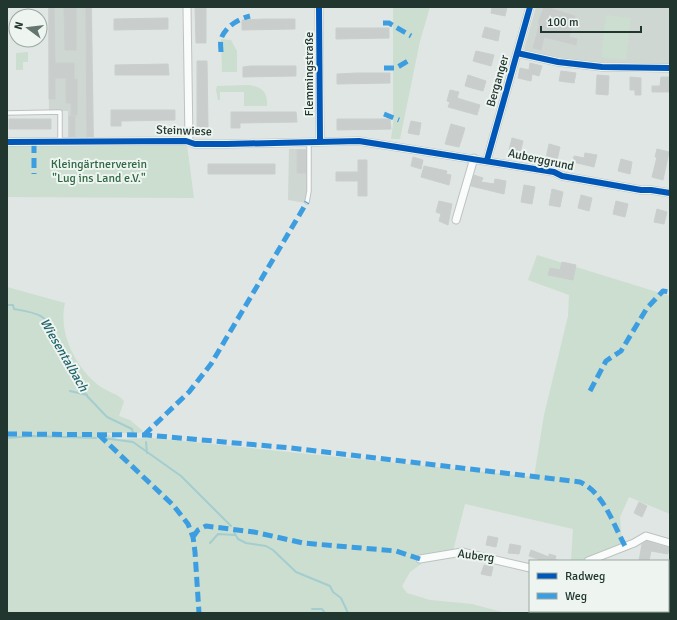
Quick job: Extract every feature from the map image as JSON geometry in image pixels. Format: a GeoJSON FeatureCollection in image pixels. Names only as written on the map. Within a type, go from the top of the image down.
{"type":"FeatureCollection","features":[{"type":"Feature","properties":{"kind":"street","name":"Steinwiese"},"geometry":{"type":"LineString","coordinates":[[187,7],[189,142]]}},
{"type":"Feature","properties":{"kind":"street","name":"Flemmingstraße"},"geometry":{"type":"LineString","coordinates":[[319,7],[320,141]]}},
{"type":"Feature","properties":{"kind":"street","name":"Berganger"},"geometry":{"type":"LineString","coordinates":[[487,160],[530,7]]}},
{"type":"Feature","properties":{"kind":"street"},"geometry":{"type":"LineString","coordinates":[[517,53],[558,62],[602,67],[670,68]]}},
{"type":"Feature","properties":{"kind":"street","name":"Steinwiese"},"geometry":{"type":"LineString","coordinates":[[7,142],[189,142],[227,144],[359,141]]}},
{"type":"Feature","properties":{"kind":"street","name":"Auberggrund"},"geometry":{"type":"LineString","coordinates":[[359,141],[487,160],[554,172],[562,176],[670,194]]}},
{"type":"Feature","properties":{"kind":"street"},"geometry":{"type":"LineString","coordinates":[[456,220],[474,158]]}},
{"type":"Feature","properties":{"kind":"street"},"geometry":{"type":"LineString","coordinates":[[591,560],[634,543],[646,536],[670,543]]}},
{"type":"Feature","properties":{"kind":"street","name":"Auberg"},"geometry":{"type":"LineString","coordinates":[[420,559],[462,552],[529,568]]}},
{"type":"Feature","properties":{"kind":"lane"},"geometry":{"type":"LineString","coordinates":[[7,113],[60,112],[60,142]]}},
{"type":"Feature","properties":{"kind":"lane"},"geometry":{"type":"LineString","coordinates":[[307,202],[309,191],[309,142]]}},
{"type":"Feature","properties":{"kind":"shaded area"},"geometry":{"type":"Polygon","coordinates":[[[48,7],[92,7],[94,139],[68,140],[68,111],[49,111],[48,7]]]}},
{"type":"Feature","properties":{"kind":"shaded area"},"geometry":{"type":"Polygon","coordinates":[[[536,7],[670,7],[670,65],[632,65],[585,62],[528,52],[524,49],[536,7]]]}},
{"type":"Feature","properties":{"kind":"shaded area"},"geometry":{"type":"Polygon","coordinates":[[[289,149],[309,149],[306,203],[288,200],[289,149]]]}},
{"type":"Feature","properties":{"kind":"green space"},"geometry":{"type":"Polygon","coordinates":[[[393,7],[430,7],[420,41],[400,139],[391,139],[393,124],[393,7]]]}},
{"type":"Feature","properties":{"kind":"green space"},"geometry":{"type":"Polygon","coordinates":[[[606,15],[631,18],[626,60],[601,57],[606,15]]]}},
{"type":"Feature","properties":{"kind":"green space"},"geometry":{"type":"Polygon","coordinates":[[[221,39],[231,40],[237,51],[237,72],[222,72],[221,39]]]}},
{"type":"Feature","properties":{"kind":"green space"},"geometry":{"type":"Polygon","coordinates":[[[28,52],[28,62],[23,62],[23,70],[16,70],[16,53],[28,52]]]}},
{"type":"Feature","properties":{"kind":"green space"},"geometry":{"type":"Polygon","coordinates":[[[249,85],[257,87],[263,91],[266,97],[267,106],[244,106],[244,92],[220,92],[220,100],[218,100],[216,90],[217,86],[249,85]]]}},
{"type":"Feature","properties":{"kind":"green space","name":"Kleingärtnerverein \"Lug ins Land e.V.\""},"geometry":{"type":"Polygon","coordinates":[[[7,145],[187,145],[194,198],[7,197],[7,145]]]}},
{"type":"Feature","properties":{"kind":"green space"},"geometry":{"type":"Polygon","coordinates":[[[537,255],[670,296],[670,514],[629,497],[620,517],[622,545],[584,560],[571,560],[573,529],[465,504],[453,551],[423,556],[421,564],[410,572],[402,586],[407,593],[430,600],[472,604],[506,613],[7,613],[7,287],[65,303],[63,314],[66,337],[76,359],[82,368],[98,385],[124,401],[119,416],[130,420],[143,431],[139,433],[104,433],[118,439],[152,438],[534,477],[544,415],[568,316],[569,295],[528,280],[537,255]]]}},
{"type":"Feature","properties":{"kind":"building"},"geometry":{"type":"Polygon","coordinates":[[[49,7],[54,7],[55,63],[74,63],[74,79],[77,79],[77,115],[71,115],[71,103],[66,103],[66,78],[55,78],[55,99],[49,99],[49,7]]]}},
{"type":"Feature","properties":{"kind":"building"},"geometry":{"type":"Polygon","coordinates":[[[64,7],[76,7],[76,50],[65,50],[64,7]]]}},
{"type":"Feature","properties":{"kind":"building"},"geometry":{"type":"Polygon","coordinates":[[[86,7],[91,7],[93,137],[87,137],[86,7]]]}},
{"type":"Feature","properties":{"kind":"building"},"geometry":{"type":"Polygon","coordinates":[[[195,7],[206,7],[206,43],[196,43],[195,7]]]}},
{"type":"Feature","properties":{"kind":"building"},"geometry":{"type":"Polygon","coordinates":[[[492,7],[507,7],[505,16],[491,13],[492,7]]]}},
{"type":"Feature","properties":{"kind":"building"},"geometry":{"type":"Polygon","coordinates":[[[544,7],[553,7],[552,9],[575,16],[569,37],[577,39],[576,45],[544,37],[541,50],[533,48],[540,23],[538,23],[544,7]]]}},
{"type":"Feature","properties":{"kind":"building"},"geometry":{"type":"Polygon","coordinates":[[[168,18],[168,29],[114,30],[114,19],[168,18]]]}},
{"type":"Feature","properties":{"kind":"building"},"geometry":{"type":"Polygon","coordinates":[[[295,19],[295,29],[242,30],[242,20],[295,19]]]}},
{"type":"Feature","properties":{"kind":"building"},"geometry":{"type":"Polygon","coordinates":[[[485,27],[500,31],[498,41],[482,37],[485,27]]]}},
{"type":"Feature","properties":{"kind":"building"},"geometry":{"type":"Polygon","coordinates":[[[336,28],[389,28],[389,38],[336,39],[336,28]]]}},
{"type":"Feature","properties":{"kind":"building"},"geometry":{"type":"Polygon","coordinates":[[[476,51],[494,55],[491,66],[473,61],[476,51]]]}},
{"type":"Feature","properties":{"kind":"building"},"geometry":{"type":"Polygon","coordinates":[[[197,61],[207,61],[208,127],[197,127],[197,61]]]}},
{"type":"Feature","properties":{"kind":"building"},"geometry":{"type":"Polygon","coordinates":[[[530,63],[542,66],[539,76],[532,74],[531,81],[518,78],[520,68],[529,70],[530,63]]]}},
{"type":"Feature","properties":{"kind":"building"},"geometry":{"type":"Polygon","coordinates":[[[168,64],[169,75],[115,75],[115,65],[168,64]]]}},
{"type":"Feature","properties":{"kind":"building"},"geometry":{"type":"Polygon","coordinates":[[[296,66],[296,76],[243,77],[243,67],[296,66]]]}},
{"type":"Feature","properties":{"kind":"building"},"geometry":{"type":"Polygon","coordinates":[[[561,71],[576,73],[574,83],[559,81],[561,71]]]}},
{"type":"Feature","properties":{"kind":"building"},"geometry":{"type":"Polygon","coordinates":[[[390,73],[390,83],[337,84],[337,74],[390,73]]]}},
{"type":"Feature","properties":{"kind":"building"},"geometry":{"type":"Polygon","coordinates":[[[468,75],[486,81],[483,91],[465,86],[468,75]]]}},
{"type":"Feature","properties":{"kind":"building"},"geometry":{"type":"Polygon","coordinates":[[[597,75],[609,76],[608,95],[596,94],[597,75]]]}},
{"type":"Feature","properties":{"kind":"building"},"geometry":{"type":"Polygon","coordinates":[[[630,77],[641,78],[641,95],[635,95],[635,90],[630,90],[630,77]]]}},
{"type":"Feature","properties":{"kind":"building"},"geometry":{"type":"Polygon","coordinates":[[[661,77],[670,77],[670,92],[652,92],[652,86],[660,86],[661,77]]]}},
{"type":"Feature","properties":{"kind":"building"},"geometry":{"type":"Polygon","coordinates":[[[450,90],[459,92],[457,98],[480,105],[477,115],[448,107],[450,102],[447,101],[450,90]]]}},
{"type":"Feature","properties":{"kind":"building"},"geometry":{"type":"Polygon","coordinates":[[[111,110],[175,110],[175,120],[121,121],[121,126],[111,126],[111,110]]]}},
{"type":"Feature","properties":{"kind":"building"},"geometry":{"type":"Polygon","coordinates":[[[231,112],[296,112],[297,122],[240,123],[240,128],[231,128],[231,112]]]}},
{"type":"Feature","properties":{"kind":"building"},"geometry":{"type":"Polygon","coordinates":[[[69,116],[75,116],[75,137],[69,137],[69,116]]]}},
{"type":"Feature","properties":{"kind":"building"},"geometry":{"type":"Polygon","coordinates":[[[9,119],[51,119],[51,129],[9,129],[9,119]]]}},
{"type":"Feature","properties":{"kind":"building"},"geometry":{"type":"Polygon","coordinates":[[[337,119],[390,119],[391,129],[337,130],[337,119]]]}},
{"type":"Feature","properties":{"kind":"building"},"geometry":{"type":"Polygon","coordinates":[[[411,121],[421,123],[419,135],[408,133],[411,121]]]}},
{"type":"Feature","properties":{"kind":"building"},"geometry":{"type":"Polygon","coordinates":[[[451,124],[465,128],[459,147],[445,144],[451,124]]]}},
{"type":"Feature","properties":{"kind":"building"},"geometry":{"type":"Polygon","coordinates":[[[512,138],[523,141],[520,153],[509,150],[512,138]]]}},
{"type":"Feature","properties":{"kind":"building"},"geometry":{"type":"Polygon","coordinates":[[[549,144],[560,147],[557,160],[546,158],[549,144]]]}},
{"type":"Feature","properties":{"kind":"building"},"geometry":{"type":"Polygon","coordinates":[[[657,149],[669,152],[663,180],[652,177],[657,157],[655,157],[657,149]]]}},
{"type":"Feature","properties":{"kind":"building"},"geometry":{"type":"Polygon","coordinates":[[[297,150],[306,150],[306,173],[297,173],[297,150]]]}},
{"type":"Feature","properties":{"kind":"building"},"geometry":{"type":"Polygon","coordinates":[[[585,153],[597,155],[594,167],[573,162],[574,156],[584,158],[585,153]]]}},
{"type":"Feature","properties":{"kind":"building"},"geometry":{"type":"Polygon","coordinates":[[[413,157],[423,160],[421,169],[411,166],[413,157]]]}},
{"type":"Feature","properties":{"kind":"building"},"geometry":{"type":"Polygon","coordinates":[[[621,159],[632,162],[630,174],[618,171],[621,159]]]}},
{"type":"Feature","properties":{"kind":"building"},"geometry":{"type":"Polygon","coordinates":[[[358,160],[367,160],[367,196],[358,196],[358,181],[336,181],[336,172],[358,172],[358,160]]]}},
{"type":"Feature","properties":{"kind":"building"},"geometry":{"type":"Polygon","coordinates":[[[208,164],[275,164],[275,174],[208,174],[208,164]]]}},
{"type":"Feature","properties":{"kind":"building"},"geometry":{"type":"Polygon","coordinates":[[[424,166],[447,171],[446,174],[451,175],[449,185],[421,177],[424,166]]]}},
{"type":"Feature","properties":{"kind":"building"},"geometry":{"type":"Polygon","coordinates":[[[474,175],[483,178],[481,182],[494,184],[495,179],[506,181],[504,194],[471,186],[474,175]]]}},
{"type":"Feature","properties":{"kind":"building"},"geometry":{"type":"Polygon","coordinates":[[[524,185],[535,187],[532,204],[521,202],[524,185]]]}},
{"type":"Feature","properties":{"kind":"building"},"geometry":{"type":"Polygon","coordinates":[[[552,189],[563,192],[560,207],[549,205],[552,189]]]}},
{"type":"Feature","properties":{"kind":"building"},"geometry":{"type":"Polygon","coordinates":[[[581,195],[592,198],[589,211],[578,208],[581,195]]]}},
{"type":"Feature","properties":{"kind":"building"},"geometry":{"type":"Polygon","coordinates":[[[439,201],[452,204],[448,225],[439,221],[441,214],[436,212],[439,201]]]}},
{"type":"Feature","properties":{"kind":"building"},"geometry":{"type":"Polygon","coordinates":[[[616,201],[628,204],[625,217],[613,214],[616,201]]]}},
{"type":"Feature","properties":{"kind":"building"},"geometry":{"type":"Polygon","coordinates":[[[657,209],[667,212],[664,224],[654,222],[657,209]]]}},
{"type":"Feature","properties":{"kind":"building"},"geometry":{"type":"Polygon","coordinates":[[[562,262],[576,265],[573,280],[548,275],[550,268],[560,270],[562,262]]]}},
{"type":"Feature","properties":{"kind":"building"},"geometry":{"type":"Polygon","coordinates":[[[639,502],[647,506],[642,517],[634,513],[639,502]]]}},
{"type":"Feature","properties":{"kind":"building"},"geometry":{"type":"Polygon","coordinates":[[[488,536],[498,538],[496,547],[486,545],[488,536]]]}},
{"type":"Feature","properties":{"kind":"building"},"geometry":{"type":"Polygon","coordinates":[[[647,541],[669,548],[668,554],[651,551],[649,560],[639,560],[642,544],[647,541]]]}},
{"type":"Feature","properties":{"kind":"building"},"geometry":{"type":"Polygon","coordinates":[[[510,544],[521,546],[519,554],[508,553],[510,544]]]}},
{"type":"Feature","properties":{"kind":"building"},"geometry":{"type":"Polygon","coordinates":[[[531,550],[549,557],[549,554],[556,556],[555,559],[557,560],[540,560],[529,556],[531,550]]]}},
{"type":"Feature","properties":{"kind":"building"},"geometry":{"type":"Polygon","coordinates":[[[484,565],[493,567],[491,576],[481,574],[484,565]]]}},
{"type":"Feature","properties":{"kind":"waterway","name":"Wiesentalbach"},"geometry":{"type":"LineString","coordinates":[[7,305],[13,305],[14,309],[34,313],[49,323],[52,337],[60,345],[65,359],[87,396],[107,417],[132,429],[133,433]]}},
{"type":"Feature","properties":{"kind":"waterway"},"geometry":{"type":"LineString","coordinates":[[70,391],[87,395]]}},
{"type":"Feature","properties":{"kind":"waterway"},"geometry":{"type":"LineString","coordinates":[[7,438],[33,436],[96,438]]}},
{"type":"Feature","properties":{"kind":"waterway","name":"Wiesentalbach"},"geometry":{"type":"LineString","coordinates":[[103,438],[133,442],[181,476],[231,526]]}},
{"type":"Feature","properties":{"kind":"waterway"},"geometry":{"type":"LineString","coordinates":[[146,442],[147,453]]}},
{"type":"Feature","properties":{"kind":"waterway","name":"Wiesentalbach"},"geometry":{"type":"LineString","coordinates":[[234,532],[238,539],[246,543],[266,546],[273,550],[296,572],[330,586],[333,592],[341,598],[348,613]]}},
{"type":"Feature","properties":{"kind":"waterway"},"geometry":{"type":"LineString","coordinates":[[210,543],[218,534],[235,535]]}},
{"type":"Feature","properties":{"kind":"waterway"},"geometry":{"type":"LineString","coordinates":[[312,609],[322,609],[325,613]]}},
{"type":"Feature","properties":{"kind":"marked path"},"geometry":{"type":"LineString","coordinates":[[221,52],[221,39],[229,27],[237,21],[250,16]]}},
{"type":"Feature","properties":{"kind":"marked path"},"geometry":{"type":"LineString","coordinates":[[383,23],[389,23],[411,36]]}},
{"type":"Feature","properties":{"kind":"marked path"},"geometry":{"type":"LineString","coordinates":[[384,68],[396,68],[408,61]]}},
{"type":"Feature","properties":{"kind":"marked path"},"geometry":{"type":"LineString","coordinates":[[384,114],[399,120]]}},
{"type":"Feature","properties":{"kind":"marked path"},"geometry":{"type":"LineString","coordinates":[[34,143],[34,174]]}},
{"type":"Feature","properties":{"kind":"marked path"},"geometry":{"type":"LineString","coordinates":[[144,435],[189,392],[211,364],[307,202]]}},
{"type":"Feature","properties":{"kind":"marked path"},"geometry":{"type":"LineString","coordinates":[[590,391],[606,361],[621,351],[647,308],[663,291],[670,292]]}},
{"type":"Feature","properties":{"kind":"marked path"},"geometry":{"type":"LineString","coordinates":[[7,434],[147,435],[291,448],[580,482],[588,487],[602,501],[625,546]]}},
{"type":"Feature","properties":{"kind":"marked path"},"geometry":{"type":"LineString","coordinates":[[99,435],[173,505],[188,524],[193,537],[195,552],[199,613]]}},
{"type":"Feature","properties":{"kind":"marked path"},"geometry":{"type":"LineString","coordinates":[[193,537],[198,530],[206,526],[254,532],[303,543],[396,551],[420,559]]}},
{"type":"Feature","properties":{"kind":"cycle path"},"geometry":{"type":"LineString","coordinates":[[319,7],[320,141]]}},
{"type":"Feature","properties":{"kind":"cycle path"},"geometry":{"type":"LineString","coordinates":[[487,160],[530,7]]}},
{"type":"Feature","properties":{"kind":"cycle path"},"geometry":{"type":"LineString","coordinates":[[517,53],[558,62],[602,67],[670,68]]}},
{"type":"Feature","properties":{"kind":"cycle path"},"geometry":{"type":"LineString","coordinates":[[7,142],[186,141],[195,144],[227,144],[359,141],[554,172],[562,176],[641,190],[670,193]]}}]}
